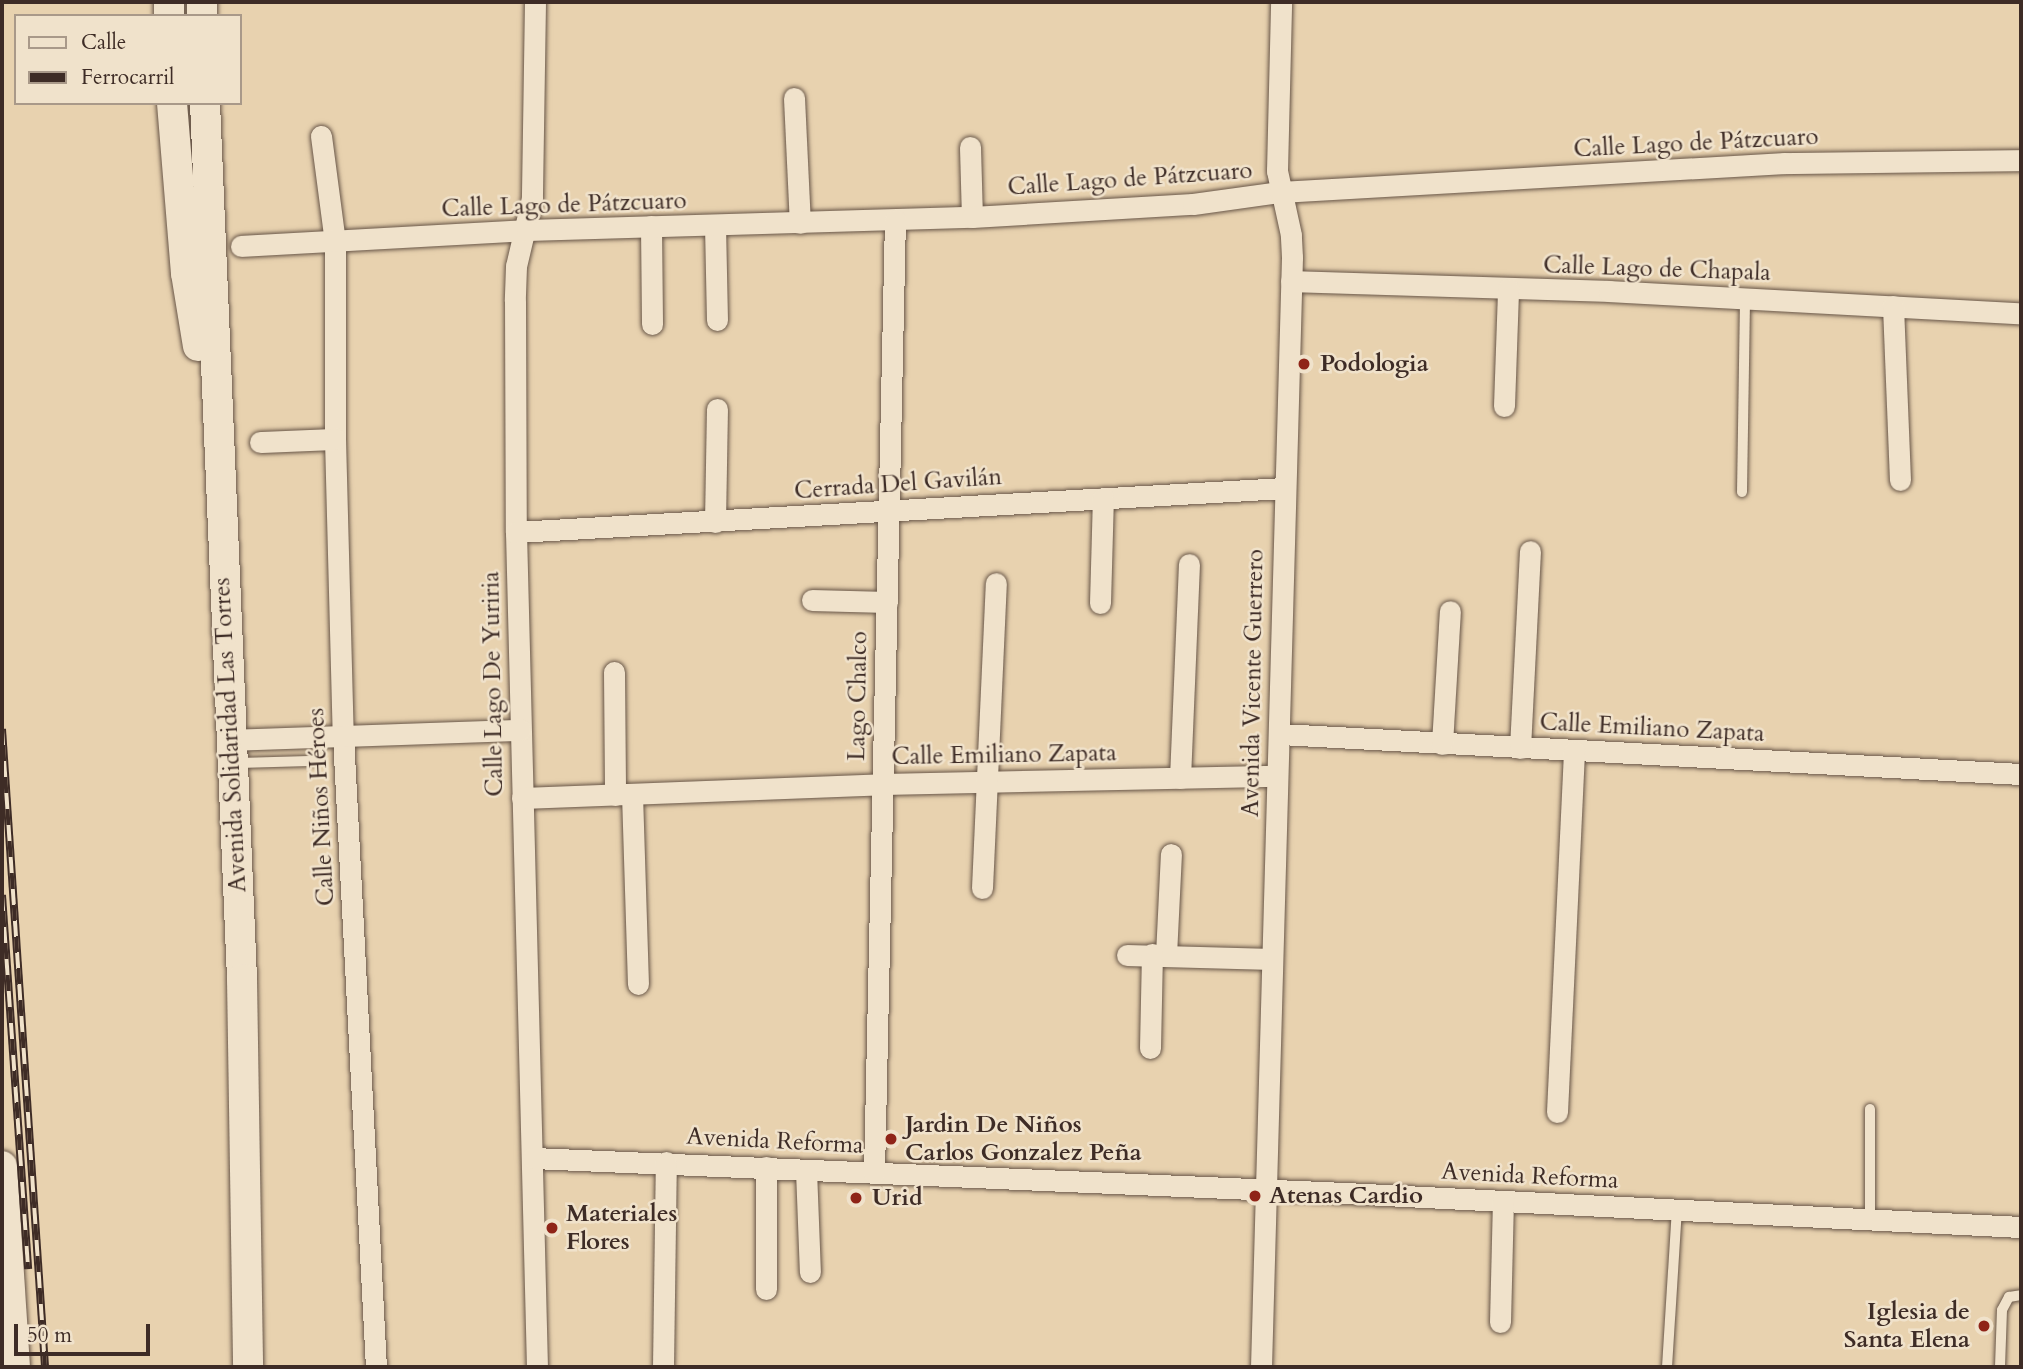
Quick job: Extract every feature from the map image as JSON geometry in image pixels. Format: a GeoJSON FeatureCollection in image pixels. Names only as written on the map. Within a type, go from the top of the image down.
{"type":"FeatureCollection","features":[{"type":"Feature","properties":{"kind":"main road","name":"Avenida Solidaridad Las Torres"},"geometry":{"type":"LineString","coordinates":[[205,105],[242,979],[248,1367]]}},
{"type":"Feature","properties":{"kind":"main road"},"geometry":{"type":"LineString","coordinates":[[173,111],[186,273],[217,435]]}},
{"type":"Feature","properties":{"kind":"main road"},"geometry":{"type":"LineString","coordinates":[[2,1166],[10,1355]]}},
{"type":"Feature","properties":{"kind":"street","name":"Calle Lago De Yuriria"},"geometry":{"type":"LineString","coordinates":[[535,2],[532,198],[527,230],[516,266],[515,301],[520,730],[537,1367]]}},
{"type":"Feature","properties":{"kind":"street","name":"Avenida Vicente Guerrero"},"geometry":{"type":"LineString","coordinates":[[1261,1367],[1291,281],[1291,235],[1280,192],[1276,132],[1281,2]]}},
{"type":"Feature","properties":{"kind":"street"},"geometry":{"type":"LineString","coordinates":[[794,98],[800,223]]}},
{"type":"Feature","properties":{"kind":"street","name":"Calle Niños Héroes"},"geometry":{"type":"LineString","coordinates":[[321,136],[335,243],[335,439],[343,736],[376,1367]]}},
{"type":"Feature","properties":{"kind":"street"},"geometry":{"type":"LineString","coordinates":[[970,147],[972,217]]}},
{"type":"Feature","properties":{"kind":"street","name":"Calle Lago de Pátzcuaro"},"geometry":{"type":"LineString","coordinates":[[241,246],[335,243],[527,230],[972,217],[1193,204],[1280,192],[1785,163],[2021,160]]}},
{"type":"Feature","properties":{"kind":"street","name":"Lago Chalco"},"geometry":{"type":"LineString","coordinates":[[874,1173],[895,220]]}},
{"type":"Feature","properties":{"kind":"street"},"geometry":{"type":"LineString","coordinates":[[715,225],[718,320]]}},
{"type":"Feature","properties":{"kind":"street"},"geometry":{"type":"LineString","coordinates":[[651,226],[652,324]]}},
{"type":"Feature","properties":{"kind":"street","name":"Calle Lago de Chapala"},"geometry":{"type":"LineString","coordinates":[[1291,281],[1745,298],[2021,313]]}},
{"type":"Feature","properties":{"kind":"street"},"geometry":{"type":"LineString","coordinates":[[1504,406],[1508,289]]}},
{"type":"Feature","properties":{"kind":"street"},"geometry":{"type":"LineString","coordinates":[[1893,306],[1900,480]]}},
{"type":"Feature","properties":{"kind":"street"},"geometry":{"type":"LineString","coordinates":[[715,522],[718,409]]}},
{"type":"Feature","properties":{"kind":"street"},"geometry":{"type":"LineString","coordinates":[[260,442],[335,439]]}},
{"type":"Feature","properties":{"kind":"street","name":"Cerrada Del Gavilán"},"geometry":{"type":"LineString","coordinates":[[516,531],[715,522],[890,509],[1284,488]]}},
{"type":"Feature","properties":{"kind":"street"},"geometry":{"type":"LineString","coordinates":[[1100,603],[1103,498]]}},
{"type":"Feature","properties":{"kind":"street"},"geometry":{"type":"LineString","coordinates":[[1520,748],[1530,551]]}},
{"type":"Feature","properties":{"kind":"street"},"geometry":{"type":"LineString","coordinates":[[1180,778],[1188,564]]}},
{"type":"Feature","properties":{"kind":"street"},"geometry":{"type":"LineString","coordinates":[[982,888],[996,583]]}},
{"type":"Feature","properties":{"kind":"street"},"geometry":{"type":"LineString","coordinates":[[811,600],[887,602]]}},
{"type":"Feature","properties":{"kind":"street"},"geometry":{"type":"LineString","coordinates":[[1442,744],[1450,611]]}},
{"type":"Feature","properties":{"kind":"street"},"geometry":{"type":"LineString","coordinates":[[614,672],[638,985]]}},
{"type":"Feature","properties":{"kind":"street"},"geometry":{"type":"LineString","coordinates":[[231,752],[343,736],[520,730]]}},
{"type":"Feature","properties":{"kind":"street","name":"Calle Emiliano Zapata"},"geometry":{"type":"LineString","coordinates":[[1280,734],[2021,774]]}},
{"type":"Feature","properties":{"kind":"street"},"geometry":{"type":"LineString","coordinates":[[1557,1112],[1574,751]]}},
{"type":"Feature","properties":{"kind":"street","name":"Calle Emiliano Zapata"},"geometry":{"type":"LineString","coordinates":[[522,798],[883,784],[1277,776]]}},
{"type":"Feature","properties":{"kind":"street"},"geometry":{"type":"LineString","coordinates":[[1150,1048],[1171,854]]}},
{"type":"Feature","properties":{"kind":"street"},"geometry":{"type":"LineString","coordinates":[[1127,954],[1272,958]]}},
{"type":"Feature","properties":{"kind":"street","name":"Avenida Reforma"},"geometry":{"type":"LineString","coordinates":[[533,1158],[666,1162],[2021,1227]]}},
{"type":"Feature","properties":{"kind":"street"},"geometry":{"type":"LineString","coordinates":[[663,1367],[666,1162]]}},
{"type":"Feature","properties":{"kind":"street"},"geometry":{"type":"LineString","coordinates":[[766,1167],[766,1289]]}},
{"type":"Feature","properties":{"kind":"street"},"geometry":{"type":"LineString","coordinates":[[806,1170],[810,1272]]}},
{"type":"Feature","properties":{"kind":"street"},"geometry":{"type":"LineString","coordinates":[[1500,1322],[1503,1201]]}},
{"type":"Feature","properties":{"kind":"lane"},"geometry":{"type":"LineString","coordinates":[[1742,492],[1745,298]]}},
{"type":"Feature","properties":{"kind":"lane"},"geometry":{"type":"LineString","coordinates":[[231,752],[313,761]]}},
{"type":"Feature","properties":{"kind":"lane"},"geometry":{"type":"LineString","coordinates":[[1870,1109],[1870,1220]]}},
{"type":"Feature","properties":{"kind":"lane"},"geometry":{"type":"LineString","coordinates":[[1667,1367],[1677,1210]]}},
{"type":"Feature","properties":{"kind":"lane"},"geometry":{"type":"LineString","coordinates":[[2000,1367],[2002,1310],[2009,1297],[2021,1295]]}},
{"type":"Feature","properties":{"kind":"railway"},"geometry":{"type":"LineString","coordinates":[[2,729],[45,1367]]}},
{"type":"Feature","properties":{"kind":"railway"},"geometry":{"type":"LineString","coordinates":[[2,895],[28,1269]]}},
{"type":"Feature","properties":{"kind":"place","name":"Podologia"},"geometry":{"type":"Point","coordinates":[1304,364]}},
{"type":"Feature","properties":{"kind":"place","name":"Jardin De Niños Carlos Gonzalez Peña"},"geometry":{"type":"Point","coordinates":[891,1139]}},
{"type":"Feature","properties":{"kind":"place","name":"Atenas Cardio"},"geometry":{"type":"Point","coordinates":[1255,1196]}},
{"type":"Feature","properties":{"kind":"place","name":"Urid"},"geometry":{"type":"Point","coordinates":[856,1198]}},
{"type":"Feature","properties":{"kind":"place","name":"Materiales Flores"},"geometry":{"type":"Point","coordinates":[552,1228]}},
{"type":"Feature","properties":{"kind":"place","name":"Iglesia de Santa Elena"},"geometry":{"type":"Point","coordinates":[1984,1326]}}]}
